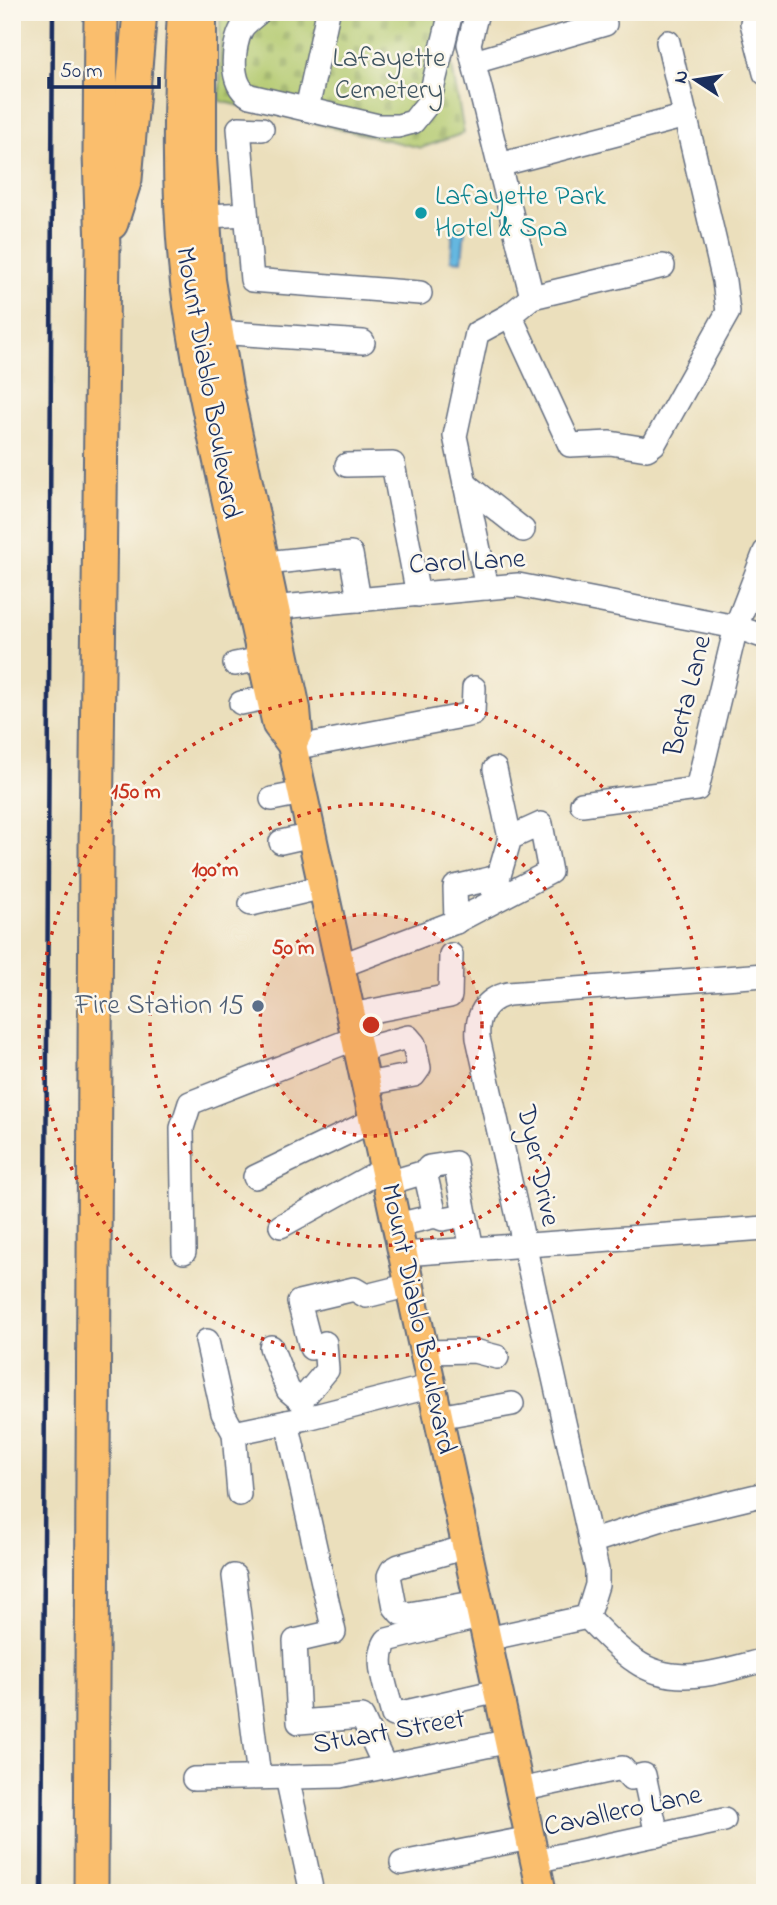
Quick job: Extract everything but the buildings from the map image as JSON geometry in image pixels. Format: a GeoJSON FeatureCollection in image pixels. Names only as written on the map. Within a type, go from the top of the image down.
{"type":"FeatureCollection","features":[{"type":"Feature","properties":{"kind":"highway"},"geometry":{"type":"LineString","coordinates":[[91,1893],[96,832],[103,248],[100,155],[101,12]]}},
{"type":"Feature","properties":{"kind":"highway"},"geometry":{"type":"LineString","coordinates":[[103,248],[125,179],[140,12]]}},
{"type":"Feature","properties":{"kind":"main road","name":"Mount Diablo Boulevard"},"geometry":{"type":"LineString","coordinates":[[182,12],[177,97],[205,331],[216,455],[296,709],[298,733],[292,747]]}},
{"type":"Feature","properties":{"kind":"main road","name":"Mount Diablo Boulevard"},"geometry":{"type":"LineString","coordinates":[[192,217],[201,128],[202,12]]}},
{"type":"Feature","properties":{"kind":"main road","name":"Mount Diablo Boulevard"},"geometry":{"type":"LineString","coordinates":[[205,331],[266,563],[263,609],[249,662],[270,697],[277,725],[292,747],[542,1893]]}},
{"type":"Feature","properties":{"kind":"street"},"geometry":{"type":"LineString","coordinates":[[307,109],[328,12]]}},
{"type":"Feature","properties":{"kind":"street"},"geometry":{"type":"LineString","coordinates":[[249,16],[241,30],[236,52],[235,74],[239,88],[250,96],[378,126],[398,126],[413,122],[429,102],[451,12]]}},
{"type":"Feature","properties":{"kind":"street"},"geometry":{"type":"LineString","coordinates":[[477,12],[469,44],[533,298]]}},
{"type":"Feature","properties":{"kind":"street"},"geometry":{"type":"LineString","coordinates":[[752,23],[765,73]]}},
{"type":"Feature","properties":{"kind":"street"},"geometry":{"type":"LineString","coordinates":[[474,62],[605,24]]}},
{"type":"Feature","properties":{"kind":"street"},"geometry":{"type":"LineString","coordinates":[[510,315],[570,444],[610,443],[647,449],[654,444],[728,312],[724,281],[668,42]]}},
{"type":"Feature","properties":{"kind":"street"},"geometry":{"type":"LineString","coordinates":[[499,165],[686,116]]}},
{"type":"Feature","properties":{"kind":"street"},"geometry":{"type":"LineString","coordinates":[[262,129],[239,128],[252,279],[420,293]]}},
{"type":"Feature","properties":{"kind":"street"},"geometry":{"type":"LineString","coordinates":[[192,217],[246,214]]}},
{"type":"Feature","properties":{"kind":"street"},"geometry":{"type":"LineString","coordinates":[[487,588],[455,436],[477,332],[510,315],[533,298],[663,266]]}},
{"type":"Feature","properties":{"kind":"street"},"geometry":{"type":"LineString","coordinates":[[205,331],[363,342]]}},
{"type":"Feature","properties":{"kind":"street"},"geometry":{"type":"LineString","coordinates":[[347,465],[393,464],[418,595]]}},
{"type":"Feature","properties":{"kind":"street"},"geometry":{"type":"LineString","coordinates":[[465,484],[523,530]]}},
{"type":"Feature","properties":{"kind":"street"},"geometry":{"type":"LineString","coordinates":[[736,627],[765,552]]}},
{"type":"Feature","properties":{"kind":"street"},"geometry":{"type":"LineString","coordinates":[[266,563],[351,554],[359,600]]}},
{"type":"Feature","properties":{"kind":"street","name":"Carol Lane"},"geometry":{"type":"LineString","coordinates":[[263,609],[518,585],[736,627],[765,637]]}},
{"type":"Feature","properties":{"kind":"street","name":"Berta Lane"},"geometry":{"type":"LineString","coordinates":[[582,804],[697,789],[736,627]]}},
{"type":"Feature","properties":{"kind":"street"},"geometry":{"type":"LineString","coordinates":[[292,747],[473,714],[474,688]]}},
{"type":"Feature","properties":{"kind":"street"},"geometry":{"type":"LineString","coordinates":[[241,703],[270,697]]}},
{"type":"Feature","properties":{"kind":"street"},"geometry":{"type":"LineString","coordinates":[[491,903],[510,838],[495,769]]}},
{"type":"Feature","properties":{"kind":"street"},"geometry":{"type":"LineString","coordinates":[[272,799],[302,793]]}},
{"type":"Feature","properties":{"kind":"street"},"geometry":{"type":"LineString","coordinates":[[340,966],[456,922],[550,872],[541,824],[510,838]]}},
{"type":"Feature","properties":{"kind":"street"},"geometry":{"type":"LineString","coordinates":[[281,842],[312,835]]}},
{"type":"Feature","properties":{"kind":"street"},"geometry":{"type":"LineString","coordinates":[[456,922],[455,887],[498,877]]}},
{"type":"Feature","properties":{"kind":"street"},"geometry":{"type":"LineString","coordinates":[[251,904],[323,887]]}},
{"type":"Feature","properties":{"kind":"street"},"geometry":{"type":"LineString","coordinates":[[184,1252],[183,1129],[190,1103],[450,996],[451,955]]}},
{"type":"Feature","properties":{"kind":"street","name":"Dyer Drive"},"geometry":{"type":"LineString","coordinates":[[587,1617],[597,1585],[597,1570],[477,1027],[483,1009],[499,996],[508,994],[765,975]]}},
{"type":"Feature","properties":{"kind":"street"},"geometry":{"type":"LineString","coordinates":[[355,1034],[408,1037],[414,1044],[419,1068],[414,1075],[366,1084]]}},
{"type":"Feature","properties":{"kind":"street"},"geometry":{"type":"LineString","coordinates":[[255,1177],[374,1120]]}},
{"type":"Feature","properties":{"kind":"street"},"geometry":{"type":"LineString","coordinates":[[281,1226],[386,1176],[425,1172],[429,1167],[454,1163],[472,1249]]}},
{"type":"Feature","properties":{"kind":"street"},"geometry":{"type":"LineString","coordinates":[[425,1172],[435,1216]]}},
{"type":"Feature","properties":{"kind":"street"},"geometry":{"type":"LineString","coordinates":[[397,1225],[435,1216],[443,1219],[465,1215]]}},
{"type":"Feature","properties":{"kind":"street"},"geometry":{"type":"LineString","coordinates":[[403,1254],[765,1228]]}},
{"type":"Feature","properties":{"kind":"street"},"geometry":{"type":"LineString","coordinates":[[271,1347],[288,1390],[301,1401],[327,1370],[325,1343],[311,1348],[299,1302],[354,1289],[366,1296],[410,1285]]}},
{"type":"Feature","properties":{"kind":"street"},"geometry":{"type":"LineString","coordinates":[[207,1340],[223,1413],[234,1433],[239,1494]]}},
{"type":"Feature","properties":{"kind":"street"},"geometry":{"type":"LineString","coordinates":[[424,1352],[474,1351],[496,1356]]}},
{"type":"Feature","properties":{"kind":"street"},"geometry":{"type":"LineString","coordinates":[[234,1433],[432,1386]]}},
{"type":"Feature","properties":{"kind":"street"},"geometry":{"type":"LineString","coordinates":[[438,1416],[512,1404]]}},
{"type":"Feature","properties":{"kind":"street"},"geometry":{"type":"LineString","coordinates":[[288,1422],[334,1632],[295,1641],[299,1722],[362,1717],[385,1766]]}},
{"type":"Feature","properties":{"kind":"street"},"geometry":{"type":"LineString","coordinates":[[590,1542],[665,1518],[765,1494]]}},
{"type":"Feature","properties":{"kind":"street"},"geometry":{"type":"LineString","coordinates":[[467,1548],[392,1570],[389,1576],[395,1607],[400,1613],[482,1619],[587,1617],[625,1654],[648,1669],[674,1677],[708,1674],[765,1660]]}},
{"type":"Feature","properties":{"kind":"street"},"geometry":{"type":"LineString","coordinates":[[234,1576],[259,1777]]}},
{"type":"Feature","properties":{"kind":"street"},"geometry":{"type":"LineString","coordinates":[[482,1619],[387,1640],[380,1659],[393,1715],[498,1691]]}},
{"type":"Feature","properties":{"kind":"street","name":"Stuart Street"},"geometry":{"type":"LineString","coordinates":[[194,1779],[340,1776],[510,1741]]}},
{"type":"Feature","properties":{"kind":"street"},"geometry":{"type":"LineString","coordinates":[[520,1790],[622,1768],[631,1778],[644,1775],[657,1835]]}},
{"type":"Feature","properties":{"kind":"street"},"geometry":{"type":"LineString","coordinates":[[287,1777],[312,1893]]}},
{"type":"Feature","properties":{"kind":"street","name":"Cavallero Lane"},"geometry":{"type":"LineString","coordinates":[[402,1863],[657,1835],[724,1820]]}},
{"type":"Feature","properties":{"kind":"green space","name":"Lafayette Cemetery"},"geometry":{"type":"Polygon","coordinates":[[[220,12],[461,12],[450,55],[464,133],[421,148],[220,101],[220,12]]]}},
{"type":"Feature","properties":{"kind":"water"},"geometry":{"type":"Polygon","coordinates":[[[453,227],[465,228],[462,261],[451,260],[453,227]]]}},
{"type":"Feature","properties":{"kind":"railway"},"geometry":{"type":"LineString","coordinates":[[42,1893],[53,12]]}},
{"type":"Feature","properties":{"kind":"place","name":"Lafayette Park Hotel & Spa"},"geometry":{"type":"Point","coordinates":[421,213]}},
{"type":"Feature","properties":{"kind":"place","name":"Fire Station 15"},"geometry":{"type":"Point","coordinates":[258,1006]}}]}
